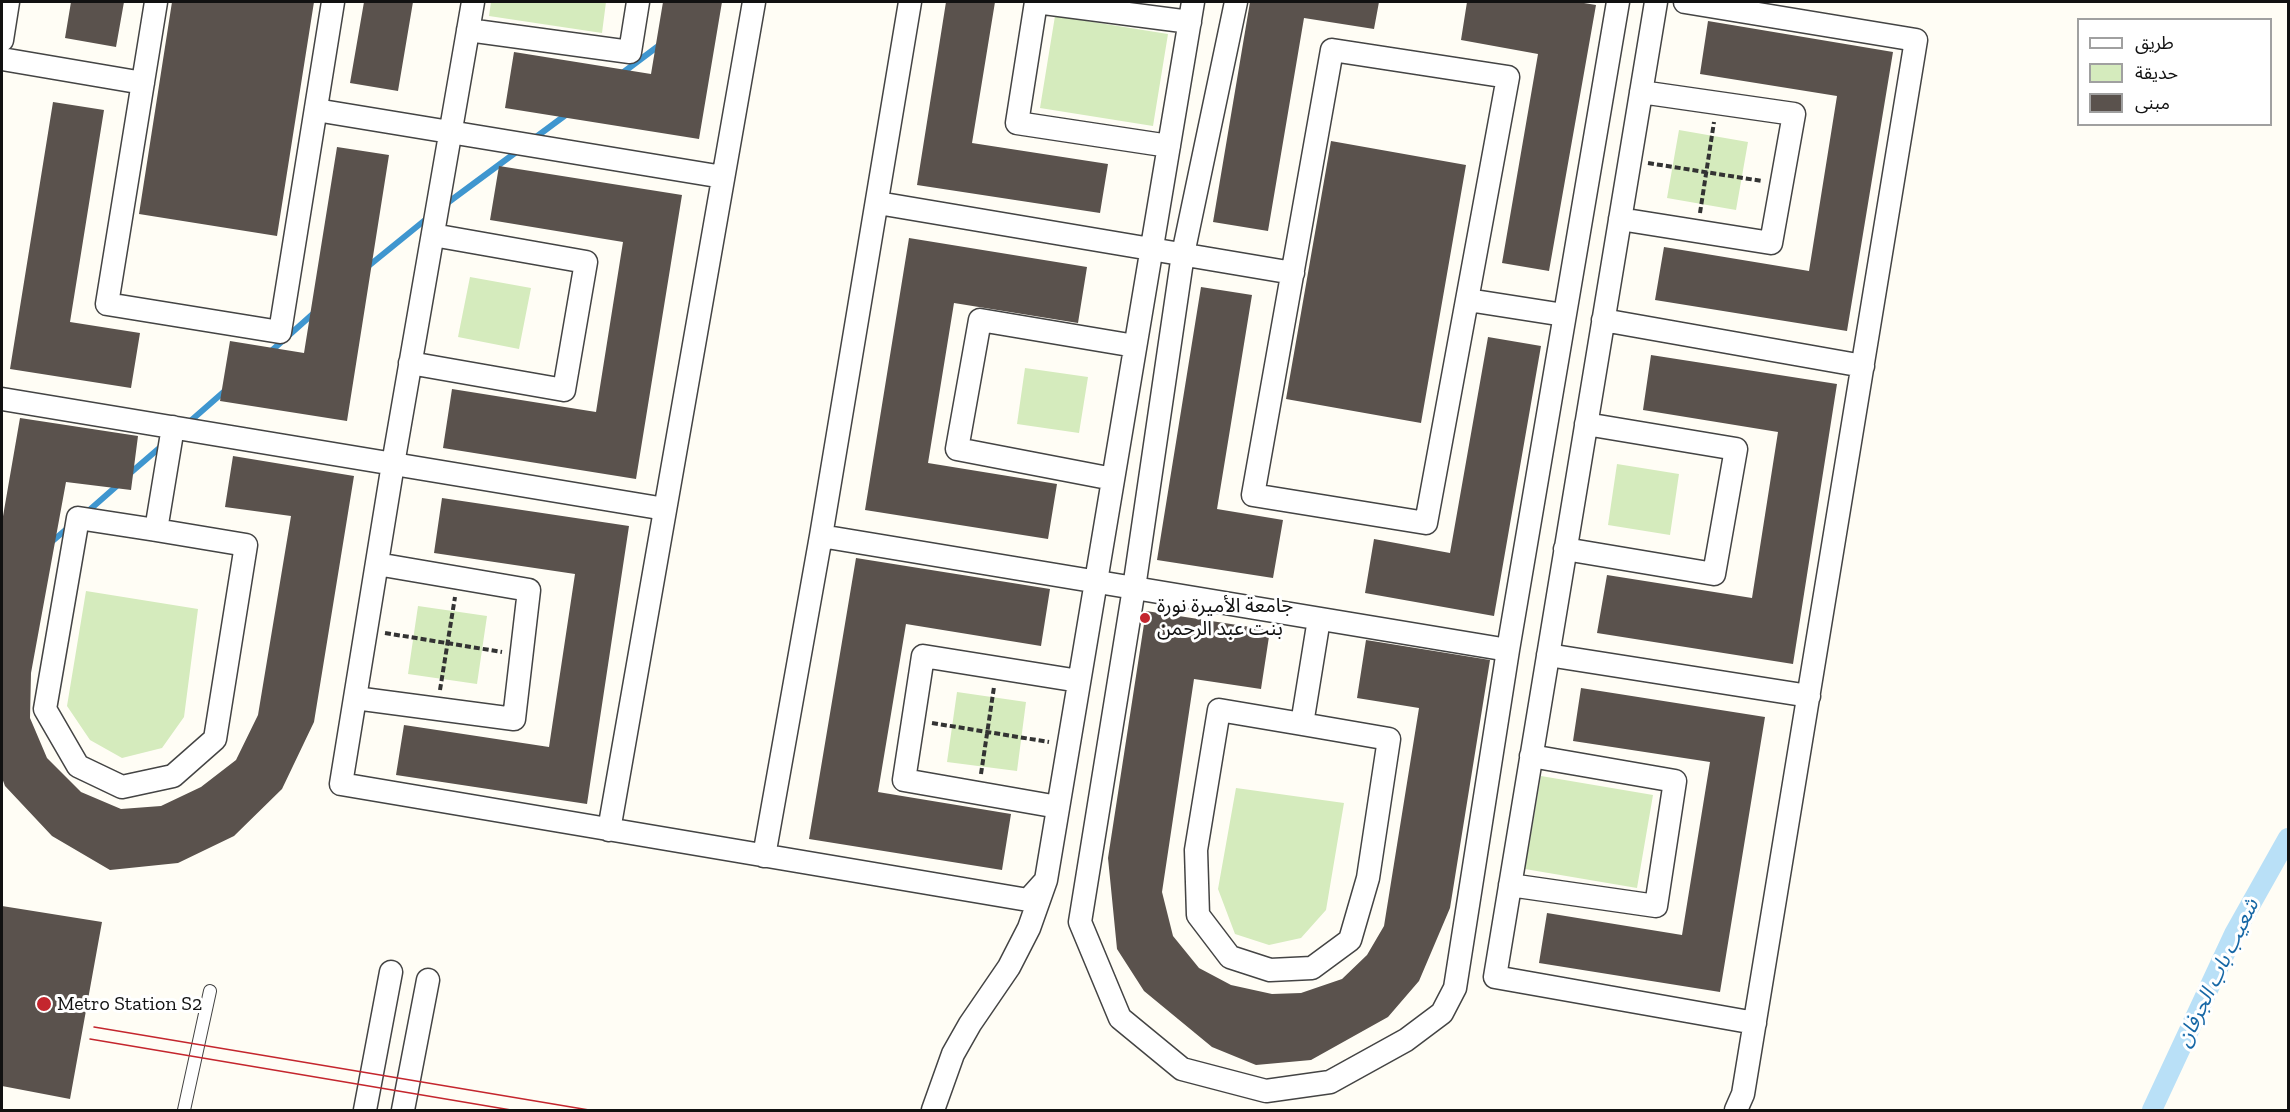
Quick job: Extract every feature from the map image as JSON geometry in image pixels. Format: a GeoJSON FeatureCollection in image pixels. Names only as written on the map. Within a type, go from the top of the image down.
{"type":"FeatureCollection","features":[{"type":"Feature","properties":{"kind":"street"},"geometry":{"type":"LineString","coordinates":[[2,40],[8,2]]}},
{"type":"Feature","properties":{"kind":"street"},"geometry":{"type":"LineString","coordinates":[[156,2],[107,304],[280,332],[333,2]]}},
{"type":"Feature","properties":{"kind":"street"},"geometry":{"type":"LineString","coordinates":[[473,2],[410,363],[341,784],[1028,900],[1046,880]]}},
{"type":"Feature","properties":{"kind":"street"},"geometry":{"type":"LineString","coordinates":[[468,30],[630,52],[638,2]]}},
{"type":"Feature","properties":{"kind":"street"},"geometry":{"type":"LineString","coordinates":[[609,830],[754,2]]}},
{"type":"Feature","properties":{"kind":"street"},"geometry":{"type":"LineString","coordinates":[[764,856],[878,203],[910,2]]}},
{"type":"Feature","properties":{"kind":"street"},"geometry":{"type":"LineString","coordinates":[[941,1104],[953,1054],[975,1016],[1009,967],[1029,928],[1046,880],[1095,581],[1113,479],[1151,249],[1169,146],[1191,12],[1036,2],[1017,123],[1169,146]]}},
{"type":"Feature","properties":{"kind":"street"},"geometry":{"type":"LineString","coordinates":[[1236,2],[1183,254],[1134,588],[1080,922],[1120,1018],[1182,1069],[1266,1090],[1330,1082],[1406,1040],[1442,1013],[1455,988],[1508,650],[1618,2]]}},
{"type":"Feature","properties":{"kind":"street"},"geometry":{"type":"LineString","coordinates":[[1656,2],[1495,977],[1755,1023]]}},
{"type":"Feature","properties":{"kind":"street"},"geometry":{"type":"LineString","coordinates":[[1685,2],[1916,40],[1755,1023],[1743,1094],[1736,1110]]}},
{"type":"Feature","properties":{"kind":"street"},"geometry":{"type":"LineString","coordinates":[[1332,50],[1508,77],[1468,300],[1426,524],[1253,495],[1332,50]]}},
{"type":"Feature","properties":{"kind":"street"},"geometry":{"type":"LineString","coordinates":[[2,59],[143,83]]}},
{"type":"Feature","properties":{"kind":"street"},"geometry":{"type":"LineString","coordinates":[[1620,219],[1771,243],[1794,114],[1641,92]]}},
{"type":"Feature","properties":{"kind":"street"},"geometry":{"type":"LineString","coordinates":[[316,110],[723,177]]}},
{"type":"Feature","properties":{"kind":"street"},"geometry":{"type":"LineString","coordinates":[[878,203],[1293,273]]}},
{"type":"Feature","properties":{"kind":"street"},"geometry":{"type":"LineString","coordinates":[[410,363],[564,390],[586,262],[433,235]]}},
{"type":"Feature","properties":{"kind":"street"},"geometry":{"type":"LineString","coordinates":[[1468,300],[1564,315]]}},
{"type":"Feature","properties":{"kind":"street"},"geometry":{"type":"LineString","coordinates":[[1113,479],[957,450],[980,320],[1135,346]]}},
{"type":"Feature","properties":{"kind":"street"},"geometry":{"type":"LineString","coordinates":[[1603,320],[1863,366]]}},
{"type":"Feature","properties":{"kind":"street"},"geometry":{"type":"LineString","coordinates":[[2,399],[665,509]]}},
{"type":"Feature","properties":{"kind":"street"},"geometry":{"type":"LineString","coordinates":[[1565,549],[1714,574],[1736,449],[1586,424]]}},
{"type":"Feature","properties":{"kind":"street"},"geometry":{"type":"LineString","coordinates":[[156,530],[173,427]]}},
{"type":"Feature","properties":{"kind":"street"},"geometry":{"type":"LineString","coordinates":[[78,518],[156,530],[246,544],[215,739],[173,776],[122,787],[78,766],[45,709],[78,518]]}},
{"type":"Feature","properties":{"kind":"street"},"geometry":{"type":"LineString","coordinates":[[821,536],[1508,650]]}},
{"type":"Feature","properties":{"kind":"street"},"geometry":{"type":"LineString","coordinates":[[355,698],[514,720],[529,590],[377,564]]}},
{"type":"Feature","properties":{"kind":"street"},"geometry":{"type":"LineString","coordinates":[[1302,724],[1319,619]]}},
{"type":"Feature","properties":{"kind":"street"},"geometry":{"type":"LineString","coordinates":[[1548,655],[1809,696]]}},
{"type":"Feature","properties":{"kind":"street"},"geometry":{"type":"LineString","coordinates":[[1058,807],[904,780],[923,656],[1079,681]]}},
{"type":"Feature","properties":{"kind":"street"},"geometry":{"type":"LineString","coordinates":[[1219,711],[1302,724],[1389,739],[1368,878],[1350,940],[1312,968],[1270,970],[1230,957],[1198,915],[1196,850],[1219,711]]}},
{"type":"Feature","properties":{"kind":"street"},"geometry":{"type":"LineString","coordinates":[[1510,885],[1656,906],[1675,781],[1531,756]]}},
{"type":"Feature","properties":{"kind":"street"},"geometry":{"type":"LineString","coordinates":[[365,1110],[391,972]]}},
{"type":"Feature","properties":{"kind":"street"},"geometry":{"type":"LineString","coordinates":[[403,1110],[428,980]]}},
{"type":"Feature","properties":{"kind":"lane"},"geometry":{"type":"LineString","coordinates":[[184,1110],[210,991]]}},
{"type":"Feature","properties":{"kind":"path"},"geometry":{"type":"LineString","coordinates":[[1697,231],[1718,103]]}},
{"type":"Feature","properties":{"kind":"path"},"geometry":{"type":"LineString","coordinates":[[1630,160],[1781,184]]}},
{"type":"Feature","properties":{"kind":"path"},"geometry":{"type":"LineString","coordinates":[[437,709],[458,578]]}},
{"type":"Feature","properties":{"kind":"path"},"geometry":{"type":"LineString","coordinates":[[367,630],[522,655]]}},
{"type":"Feature","properties":{"kind":"path"},"geometry":{"type":"LineString","coordinates":[[978,793],[997,668]]}},
{"type":"Feature","properties":{"kind":"path"},"geometry":{"type":"LineString","coordinates":[[913,720],[1068,745]]}},
{"type":"Feature","properties":{"kind":"green space"},"geometry":{"type":"Polygon","coordinates":[[[491,2],[606,2],[602,33],[489,16],[491,2]]]}},
{"type":"Feature","properties":{"kind":"green space"},"geometry":{"type":"Polygon","coordinates":[[[1055,16],[1168,34],[1153,126],[1040,108],[1055,16]]]}},
{"type":"Feature","properties":{"kind":"green space"},"geometry":{"type":"Polygon","coordinates":[[[1679,130],[1748,142],[1736,210],[1667,198],[1679,130]]]}},
{"type":"Feature","properties":{"kind":"green space"},"geometry":{"type":"Polygon","coordinates":[[[470,277],[531,288],[519,349],[458,337],[470,277]]]}},
{"type":"Feature","properties":{"kind":"green space"},"geometry":{"type":"Polygon","coordinates":[[[1025,368],[1088,377],[1079,433],[1017,424],[1025,368]]]}},
{"type":"Feature","properties":{"kind":"green space"},"geometry":{"type":"Polygon","coordinates":[[[1617,464],[1679,474],[1670,535],[1608,525],[1617,464]]]}},
{"type":"Feature","properties":{"kind":"green space"},"geometry":{"type":"Polygon","coordinates":[[[86,591],[198,609],[184,717],[162,748],[122,758],[90,740],[67,706],[86,591]]]}},
{"type":"Feature","properties":{"kind":"green space"},"geometry":{"type":"Polygon","coordinates":[[[418,606],[487,616],[477,684],[408,674],[418,606]]]}},
{"type":"Feature","properties":{"kind":"green space"},"geometry":{"type":"Polygon","coordinates":[[[957,692],[1026,702],[1017,771],[947,762],[957,692]]]}},
{"type":"Feature","properties":{"kind":"green space"},"geometry":{"type":"Polygon","coordinates":[[[1541,776],[1653,795],[1637,888],[1525,869],[1541,776]]]}},
{"type":"Feature","properties":{"kind":"green space"},"geometry":{"type":"Polygon","coordinates":[[[1236,788],[1344,803],[1326,910],[1301,938],[1269,945],[1235,934],[1218,889],[1236,788]]]}},
{"type":"Feature","properties":{"kind":"building"},"geometry":{"type":"Polygon","coordinates":[[[71,2],[124,2],[116,47],[65,38],[71,2]]]}},
{"type":"Feature","properties":{"kind":"building"},"geometry":{"type":"Polygon","coordinates":[[[172,2],[314,2],[277,236],[139,214],[172,2]]]}},
{"type":"Feature","properties":{"kind":"building"},"geometry":{"type":"Polygon","coordinates":[[[364,2],[413,2],[398,91],[350,83],[364,2]]]}},
{"type":"Feature","properties":{"kind":"building"},"geometry":{"type":"Polygon","coordinates":[[[663,2],[722,2],[699,139],[505,108],[514,52],[651,74],[663,2]]]}},
{"type":"Feature","properties":{"kind":"building"},"geometry":{"type":"Polygon","coordinates":[[[946,2],[995,2],[972,143],[1108,164],[1100,213],[917,185],[946,2]]]}},
{"type":"Feature","properties":{"kind":"building"},"geometry":{"type":"Polygon","coordinates":[[[1250,2],[1379,2],[1374,29],[1304,18],[1268,231],[1213,222],[1250,2]]]}},
{"type":"Feature","properties":{"kind":"building"},"geometry":{"type":"Polygon","coordinates":[[[1467,2],[1578,2],[1596,5],[1549,271],[1502,263],[1538,54],[1461,40],[1467,2]]]}},
{"type":"Feature","properties":{"kind":"building"},"geometry":{"type":"Polygon","coordinates":[[[1708,21],[1893,52],[1847,331],[1655,300],[1664,247],[1809,271],[1837,96],[1700,74],[1708,21]]]}},
{"type":"Feature","properties":{"kind":"building"},"geometry":{"type":"Polygon","coordinates":[[[53,102],[104,110],[70,322],[140,333],[131,388],[10,369],[53,102]]]}},
{"type":"Feature","properties":{"kind":"building"},"geometry":{"type":"Polygon","coordinates":[[[1331,141],[1466,165],[1421,423],[1286,399],[1331,141]]]}},
{"type":"Feature","properties":{"kind":"building"},"geometry":{"type":"Polygon","coordinates":[[[337,147],[389,155],[347,421],[220,401],[230,341],[304,353],[337,147]]]}},
{"type":"Feature","properties":{"kind":"building"},"geometry":{"type":"Polygon","coordinates":[[[499,166],[682,195],[636,479],[443,448],[452,389],[596,412],[623,242],[490,220],[499,166]]]}},
{"type":"Feature","properties":{"kind":"building"},"geometry":{"type":"Polygon","coordinates":[[[909,238],[1087,267],[1078,323],[954,303],[928,463],[1057,484],[1048,539],[865,510],[909,238]]]}},
{"type":"Feature","properties":{"kind":"building"},"geometry":{"type":"Polygon","coordinates":[[[1201,287],[1252,295],[1217,509],[1283,520],[1273,578],[1157,560],[1201,287]]]}},
{"type":"Feature","properties":{"kind":"building"},"geometry":{"type":"Polygon","coordinates":[[[1488,337],[1541,346],[1494,616],[1365,593],[1374,539],[1450,553],[1488,337]]]}},
{"type":"Feature","properties":{"kind":"building"},"geometry":{"type":"Polygon","coordinates":[[[1651,355],[1837,384],[1793,664],[1597,633],[1607,575],[1752,598],[1778,432],[1643,410],[1651,355]]]}},
{"type":"Feature","properties":{"kind":"building"},"geometry":{"type":"Polygon","coordinates":[[[20,418],[138,436],[131,490],[66,482],[31,673],[30,718],[47,758],[81,792],[121,809],[161,806],[201,787],[236,760],[258,715],[291,516],[225,507],[233,456],[354,476],[314,722],[282,789],[234,836],[178,863],[110,870],[52,836],[5,786],[2,778],[2,522],[20,418]]]}},
{"type":"Feature","properties":{"kind":"building"},"geometry":{"type":"Polygon","coordinates":[[[442,498],[629,526],[587,804],[396,775],[404,725],[549,747],[575,574],[434,553],[442,498]]]}},
{"type":"Feature","properties":{"kind":"building"},"geometry":{"type":"Polygon","coordinates":[[[856,558],[1050,589],[1041,646],[906,624],[878,792],[1011,814],[1002,870],[809,839],[856,558]]]}},
{"type":"Feature","properties":{"kind":"building"},"geometry":{"type":"Polygon","coordinates":[[[1146,611],[1270,630],[1261,689],[1194,679],[1162,892],[1173,936],[1199,968],[1231,985],[1272,994],[1301,993],[1342,979],[1367,955],[1384,926],[1419,708],[1357,698],[1366,640],[1490,660],[1450,908],[1419,981],[1388,1017],[1311,1060],[1256,1065],[1212,1047],[1144,991],[1117,949],[1108,858],[1146,611]]]}},
{"type":"Feature","properties":{"kind":"building"},"geometry":{"type":"Polygon","coordinates":[[[1581,688],[1765,717],[1720,992],[1539,963],[1547,913],[1682,935],[1710,762],[1573,741],[1581,688]]]}},
{"type":"Feature","properties":{"kind":"building","name":"Metro Station S2"},"geometry":{"type":"Polygon","coordinates":[[[2,906],[102,922],[70,1099],[2,1086],[2,906]]]}},
{"type":"Feature","properties":{"kind":"waterway"},"geometry":{"type":"LineString","coordinates":[[621,74],[661,44]]}},
{"type":"Feature","properties":{"kind":"waterway"},"geometry":{"type":"LineString","coordinates":[[532,140],[567,114]]}},
{"type":"Feature","properties":{"kind":"waterway"},"geometry":{"type":"LineString","coordinates":[[446,204],[519,150]]}},
{"type":"Feature","properties":{"kind":"waterway"},"geometry":{"type":"LineString","coordinates":[[366,268],[430,216]]}},
{"type":"Feature","properties":{"kind":"waterway"},"geometry":{"type":"LineString","coordinates":[[269,353],[315,312]]}},
{"type":"Feature","properties":{"kind":"waterway"},"geometry":{"type":"LineString","coordinates":[[187,424],[227,389]]}},
{"type":"Feature","properties":{"kind":"waterway"},"geometry":{"type":"LineString","coordinates":[[128,475],[164,444]]}},
{"type":"Feature","properties":{"kind":"waterway"},"geometry":{"type":"LineString","coordinates":[[86,513],[119,484]]}},
{"type":"Feature","properties":{"kind":"waterway"},"geometry":{"type":"LineString","coordinates":[[49,544],[69,527]]}},
{"type":"Feature","properties":{"kind":"waterway","name":"شعيب باب الجرفان"},"geometry":{"type":"LineString","coordinates":[[2152,1110],[2234,934],[2288,838]]}},
{"type":"Feature","properties":{"kind":"tram line"},"geometry":{"type":"LineString","coordinates":[[94,1027],[589,1110]]}},
{"type":"Feature","properties":{"kind":"tram line"},"geometry":{"type":"LineString","coordinates":[[90,1039],[511,1110]]}},
{"type":"Feature","properties":{"kind":"place","name":"جامعة الأميرة نورة بنت عبد الرحمن"},"geometry":{"type":"Point","coordinates":[1145,618]}},
{"type":"Feature","properties":{"kind":"place","name":"Metro Station S2"},"geometry":{"type":"Point","coordinates":[44,1004]}}]}
